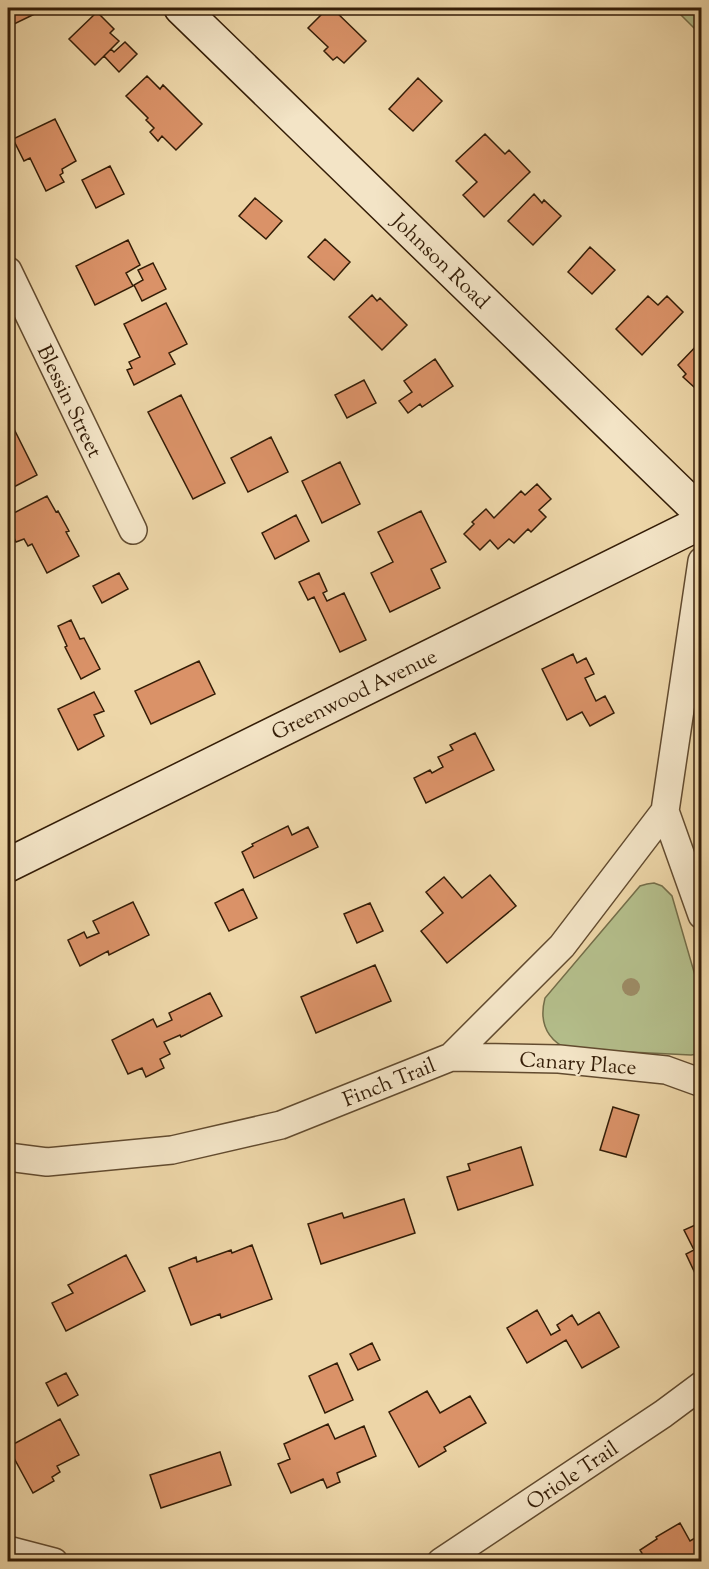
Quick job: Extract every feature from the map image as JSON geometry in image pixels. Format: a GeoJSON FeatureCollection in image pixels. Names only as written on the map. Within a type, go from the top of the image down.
{"type":"FeatureCollection","features":[{"type":"Feature","properties":{"kind":"street","name":"Johnson Road"},"geometry":{"type":"LineString","coordinates":[[181,8],[702,513]]}},
{"type":"Feature","properties":{"kind":"street","name":"Blessin Street"},"geometry":{"type":"LineString","coordinates":[[8,272],[133,530]]}},
{"type":"Feature","properties":{"kind":"street","name":"Greenwood Avenue"},"geometry":{"type":"LineString","coordinates":[[8,865],[702,522]]}},
{"type":"Feature","properties":{"kind":"street"},"geometry":{"type":"LineString","coordinates":[[702,561],[665,811],[702,915]]}},
{"type":"Feature","properties":{"kind":"street","name":"Finch Trail"},"geometry":{"type":"LineString","coordinates":[[8,1157],[47,1162],[172,1150],[280,1125],[451,1057],[562,946],[665,811]]}},
{"type":"Feature","properties":{"kind":"street","name":"Canary Place"},"geometry":{"type":"LineString","coordinates":[[451,1057],[559,1059],[666,1070],[702,1083]]}},
{"type":"Feature","properties":{"kind":"street","name":"Oriole Trail"},"geometry":{"type":"LineString","coordinates":[[441,1562],[663,1414],[702,1385]]}},
{"type":"Feature","properties":{"kind":"street"},"geometry":{"type":"LineString","coordinates":[[8,1550],[54,1562]]}},
{"type":"Feature","properties":{"kind":"green space"},"geometry":{"type":"Polygon","coordinates":[[[674,8],[701,8],[701,35],[674,8]]]}},
{"type":"Feature","properties":{"kind":"green space"},"geometry":{"type":"Polygon","coordinates":[[[654,883],[662,886],[672,896],[701,996],[701,1052],[691,1055],[567,1049],[559,1045],[546,1028],[543,1014],[545,998],[640,886],[654,883]]]}},
{"type":"Feature","properties":{"kind":"building"},"geometry":{"type":"Polygon","coordinates":[[[8,8],[47,8],[10,26],[8,8]]]}},
{"type":"Feature","properties":{"kind":"building"},"geometry":{"type":"Polygon","coordinates":[[[328,8],[332,8],[366,41],[344,63],[337,57],[333,60],[324,51],[328,47],[308,28],[328,8]]]}},
{"type":"Feature","properties":{"kind":"building"},"geometry":{"type":"Polygon","coordinates":[[[97,12],[114,29],[110,33],[119,41],[95,65],[69,39],[97,12]]]}},
{"type":"Feature","properties":{"kind":"building"},"geometry":{"type":"Polygon","coordinates":[[[125,42],[137,54],[119,72],[104,56],[111,49],[114,52],[125,42]]]}},
{"type":"Feature","properties":{"kind":"building"},"geometry":{"type":"Polygon","coordinates":[[[147,76],[160,89],[163,85],[202,124],[176,150],[162,136],[158,141],[150,132],[154,128],[146,120],[148,118],[126,96],[147,76]]]}},
{"type":"Feature","properties":{"kind":"building"},"geometry":{"type":"Polygon","coordinates":[[[418,78],[442,101],[413,131],[389,109],[418,78]]]}},
{"type":"Feature","properties":{"kind":"building"},"geometry":{"type":"Polygon","coordinates":[[[55,119],[76,161],[62,169],[63,173],[60,175],[64,182],[46,191],[30,158],[24,161],[13,139],[55,119]]]}},
{"type":"Feature","properties":{"kind":"building"},"geometry":{"type":"Polygon","coordinates":[[[485,134],[505,154],[509,150],[530,172],[484,217],[463,195],[477,182],[456,161],[485,134]]]}},
{"type":"Feature","properties":{"kind":"building"},"geometry":{"type":"Polygon","coordinates":[[[110,166],[124,194],[96,208],[82,180],[110,166]]]}},
{"type":"Feature","properties":{"kind":"building"},"geometry":{"type":"Polygon","coordinates":[[[534,194],[542,203],[544,200],[561,216],[533,245],[508,221],[534,194]]]}},
{"type":"Feature","properties":{"kind":"building"},"geometry":{"type":"Polygon","coordinates":[[[255,198],[282,221],[266,239],[239,216],[255,198]]]}},
{"type":"Feature","properties":{"kind":"building"},"geometry":{"type":"Polygon","coordinates":[[[325,239],[350,262],[334,280],[308,257],[325,239]]]}},
{"type":"Feature","properties":{"kind":"building"},"geometry":{"type":"Polygon","coordinates":[[[128,240],[140,265],[126,273],[133,286],[95,305],[76,266],[128,240]]]}},
{"type":"Feature","properties":{"kind":"building"},"geometry":{"type":"Polygon","coordinates":[[[590,247],[615,270],[592,294],[568,272],[590,247]]]}},
{"type":"Feature","properties":{"kind":"building"},"geometry":{"type":"Polygon","coordinates":[[[153,263],[166,289],[142,301],[134,285],[143,280],[138,270],[153,263]]]}},
{"type":"Feature","properties":{"kind":"building"},"geometry":{"type":"Polygon","coordinates":[[[372,295],[377,301],[380,298],[407,325],[382,350],[349,317],[372,295]]]}},
{"type":"Feature","properties":{"kind":"building"},"geometry":{"type":"Polygon","coordinates":[[[648,296],[658,305],[667,296],[683,312],[642,355],[616,329],[648,296]]]}},
{"type":"Feature","properties":{"kind":"building"},"geometry":{"type":"Polygon","coordinates":[[[166,303],[187,344],[169,353],[175,364],[134,385],[127,370],[132,368],[129,362],[140,357],[124,324],[166,303]]]}},
{"type":"Feature","properties":{"kind":"building"},"geometry":{"type":"Polygon","coordinates":[[[701,341],[702,388],[697,384],[694,387],[683,377],[686,374],[678,365],[701,341]]]}},
{"type":"Feature","properties":{"kind":"building"},"geometry":{"type":"Polygon","coordinates":[[[435,359],[453,386],[422,407],[420,404],[408,413],[399,401],[412,392],[404,381],[435,359]]]}},
{"type":"Feature","properties":{"kind":"building"},"geometry":{"type":"Polygon","coordinates":[[[364,380],[376,403],[347,418],[335,395],[364,380]]]}},
{"type":"Feature","properties":{"kind":"building"},"geometry":{"type":"Polygon","coordinates":[[[181,395],[225,483],[193,499],[148,412],[181,395]]]}},
{"type":"Feature","properties":{"kind":"building"},"geometry":{"type":"Polygon","coordinates":[[[8,417],[37,475],[8,490],[8,417]]]}},
{"type":"Feature","properties":{"kind":"building"},"geometry":{"type":"Polygon","coordinates":[[[271,437],[288,472],[248,492],[231,458],[271,437]]]}},
{"type":"Feature","properties":{"kind":"building"},"geometry":{"type":"Polygon","coordinates":[[[340,462],[360,504],[322,523],[302,481],[340,462]]]}},
{"type":"Feature","properties":{"kind":"building"},"geometry":{"type":"Polygon","coordinates":[[[537,484],[551,499],[539,510],[546,517],[531,532],[528,529],[514,543],[509,539],[498,549],[490,540],[480,550],[464,534],[474,524],[472,522],[486,509],[494,518],[521,491],[525,495],[537,484]]]}},
{"type":"Feature","properties":{"kind":"building"},"geometry":{"type":"Polygon","coordinates":[[[47,496],[69,531],[66,532],[79,556],[47,573],[32,544],[28,546],[24,539],[16,542],[8,525],[8,516],[47,496]]]}},
{"type":"Feature","properties":{"kind":"building"},"geometry":{"type":"Polygon","coordinates":[[[421,511],[446,562],[431,569],[440,588],[390,612],[371,573],[393,562],[378,532],[421,511]]]}},
{"type":"Feature","properties":{"kind":"building"},"geometry":{"type":"Polygon","coordinates":[[[296,515],[309,541],[275,559],[262,533],[296,515]]]}},
{"type":"Feature","properties":{"kind":"building"},"geometry":{"type":"Polygon","coordinates":[[[119,573],[128,589],[102,603],[93,586],[119,573]]]}},
{"type":"Feature","properties":{"kind":"building"},"geometry":{"type":"Polygon","coordinates":[[[319,573],[327,591],[323,593],[327,601],[344,593],[366,640],[340,652],[314,597],[308,600],[299,582],[319,573]]]}},
{"type":"Feature","properties":{"kind":"building"},"geometry":{"type":"Polygon","coordinates":[[[71,620],[80,639],[84,638],[100,669],[81,679],[65,647],[67,646],[58,626],[71,620]]]}},
{"type":"Feature","properties":{"kind":"building"},"geometry":{"type":"Polygon","coordinates":[[[573,654],[577,663],[586,658],[594,674],[585,678],[596,701],[605,696],[614,713],[590,726],[582,712],[567,720],[542,669],[573,654]]]}},
{"type":"Feature","properties":{"kind":"building"},"geometry":{"type":"Polygon","coordinates":[[[199,661],[215,694],[151,724],[135,691],[199,661]]]}},
{"type":"Feature","properties":{"kind":"building"},"geometry":{"type":"Polygon","coordinates":[[[94,692],[104,711],[94,715],[104,736],[78,750],[58,709],[94,692]]]}},
{"type":"Feature","properties":{"kind":"building"},"geometry":{"type":"Polygon","coordinates":[[[475,733],[494,770],[426,803],[414,778],[430,770],[432,773],[443,767],[438,757],[453,750],[450,745],[475,733]]]}},
{"type":"Feature","properties":{"kind":"building"},"geometry":{"type":"Polygon","coordinates":[[[288,826],[292,835],[308,827],[318,847],[254,878],[242,852],[253,846],[252,844],[288,826]]]}},
{"type":"Feature","properties":{"kind":"building"},"geometry":{"type":"Polygon","coordinates":[[[490,875],[516,906],[447,963],[421,931],[443,913],[426,892],[444,877],[462,898],[490,875]]]}},
{"type":"Feature","properties":{"kind":"building"},"geometry":{"type":"Polygon","coordinates":[[[243,889],[257,918],[229,931],[215,903],[243,889]]]}},
{"type":"Feature","properties":{"kind":"building"},"geometry":{"type":"Polygon","coordinates":[[[133,902],[149,935],[109,955],[108,951],[80,966],[68,940],[84,932],[87,938],[99,933],[93,921],[133,902]]]}},
{"type":"Feature","properties":{"kind":"building"},"geometry":{"type":"Polygon","coordinates":[[[370,903],[383,931],[357,943],[344,914],[370,903]]]}},
{"type":"Feature","properties":{"kind":"building"},"geometry":{"type":"Polygon","coordinates":[[[375,965],[391,1001],[316,1033],[301,997],[375,965]]]}},
{"type":"Feature","properties":{"kind":"building"},"geometry":{"type":"Polygon","coordinates":[[[210,993],[222,1016],[181,1037],[180,1035],[164,1042],[170,1054],[160,1059],[164,1068],[146,1077],[142,1068],[128,1074],[112,1040],[153,1019],[157,1027],[172,1020],[169,1013],[210,993]]]}},
{"type":"Feature","properties":{"kind":"building"},"geometry":{"type":"Polygon","coordinates":[[[613,1107],[639,1115],[626,1157],[600,1150],[613,1107]]]}},
{"type":"Feature","properties":{"kind":"building"},"geometry":{"type":"Polygon","coordinates":[[[521,1147],[533,1185],[458,1210],[447,1177],[470,1170],[468,1164],[521,1147]]]}},
{"type":"Feature","properties":{"kind":"building"},"geometry":{"type":"Polygon","coordinates":[[[404,1199],[415,1233],[321,1264],[308,1224],[342,1213],[344,1218],[404,1199]]]}},
{"type":"Feature","properties":{"kind":"building"},"geometry":{"type":"Polygon","coordinates":[[[702,1222],[701,1286],[686,1254],[694,1250],[684,1230],[702,1222]]]}},
{"type":"Feature","properties":{"kind":"building"},"geometry":{"type":"Polygon","coordinates":[[[252,1245],[272,1299],[221,1318],[220,1314],[191,1325],[169,1268],[196,1257],[197,1262],[252,1245]]]}},
{"type":"Feature","properties":{"kind":"building"},"geometry":{"type":"Polygon","coordinates":[[[126,1255],[145,1291],[66,1331],[52,1303],[73,1293],[68,1285],[126,1255]]]}},
{"type":"Feature","properties":{"kind":"building"},"geometry":{"type":"Polygon","coordinates":[[[537,1310],[551,1335],[560,1330],[557,1325],[572,1315],[578,1325],[599,1312],[619,1347],[582,1368],[566,1340],[527,1363],[507,1328],[537,1310]]]}},
{"type":"Feature","properties":{"kind":"building"},"geometry":{"type":"Polygon","coordinates":[[[372,1343],[380,1360],[358,1370],[350,1354],[372,1343]]]}},
{"type":"Feature","properties":{"kind":"building"},"geometry":{"type":"Polygon","coordinates":[[[337,1363],[353,1400],[325,1413],[309,1376],[337,1363]]]}},
{"type":"Feature","properties":{"kind":"building"},"geometry":{"type":"Polygon","coordinates":[[[66,1373],[78,1395],[58,1406],[46,1383],[66,1373]]]}},
{"type":"Feature","properties":{"kind":"building"},"geometry":{"type":"Polygon","coordinates":[[[427,1391],[440,1413],[470,1396],[486,1423],[444,1447],[446,1451],[419,1467],[389,1412],[427,1391]]]}},
{"type":"Feature","properties":{"kind":"building"},"geometry":{"type":"Polygon","coordinates":[[[60,1419],[79,1455],[57,1466],[60,1472],[52,1477],[54,1481],[33,1493],[8,1447],[60,1419]]]}},
{"type":"Feature","properties":{"kind":"building"},"geometry":{"type":"Polygon","coordinates":[[[328,1424],[335,1439],[364,1426],[376,1456],[337,1473],[340,1482],[327,1488],[323,1479],[291,1493],[278,1464],[290,1459],[284,1444],[328,1424]]]}},
{"type":"Feature","properties":{"kind":"building"},"geometry":{"type":"Polygon","coordinates":[[[220,1452],[231,1485],[161,1508],[150,1475],[220,1452]]]}},
{"type":"Feature","properties":{"kind":"building"},"geometry":{"type":"Polygon","coordinates":[[[680,1523],[690,1541],[702,1534],[702,1562],[647,1562],[640,1550],[657,1539],[656,1537],[680,1523]]]}}]}
